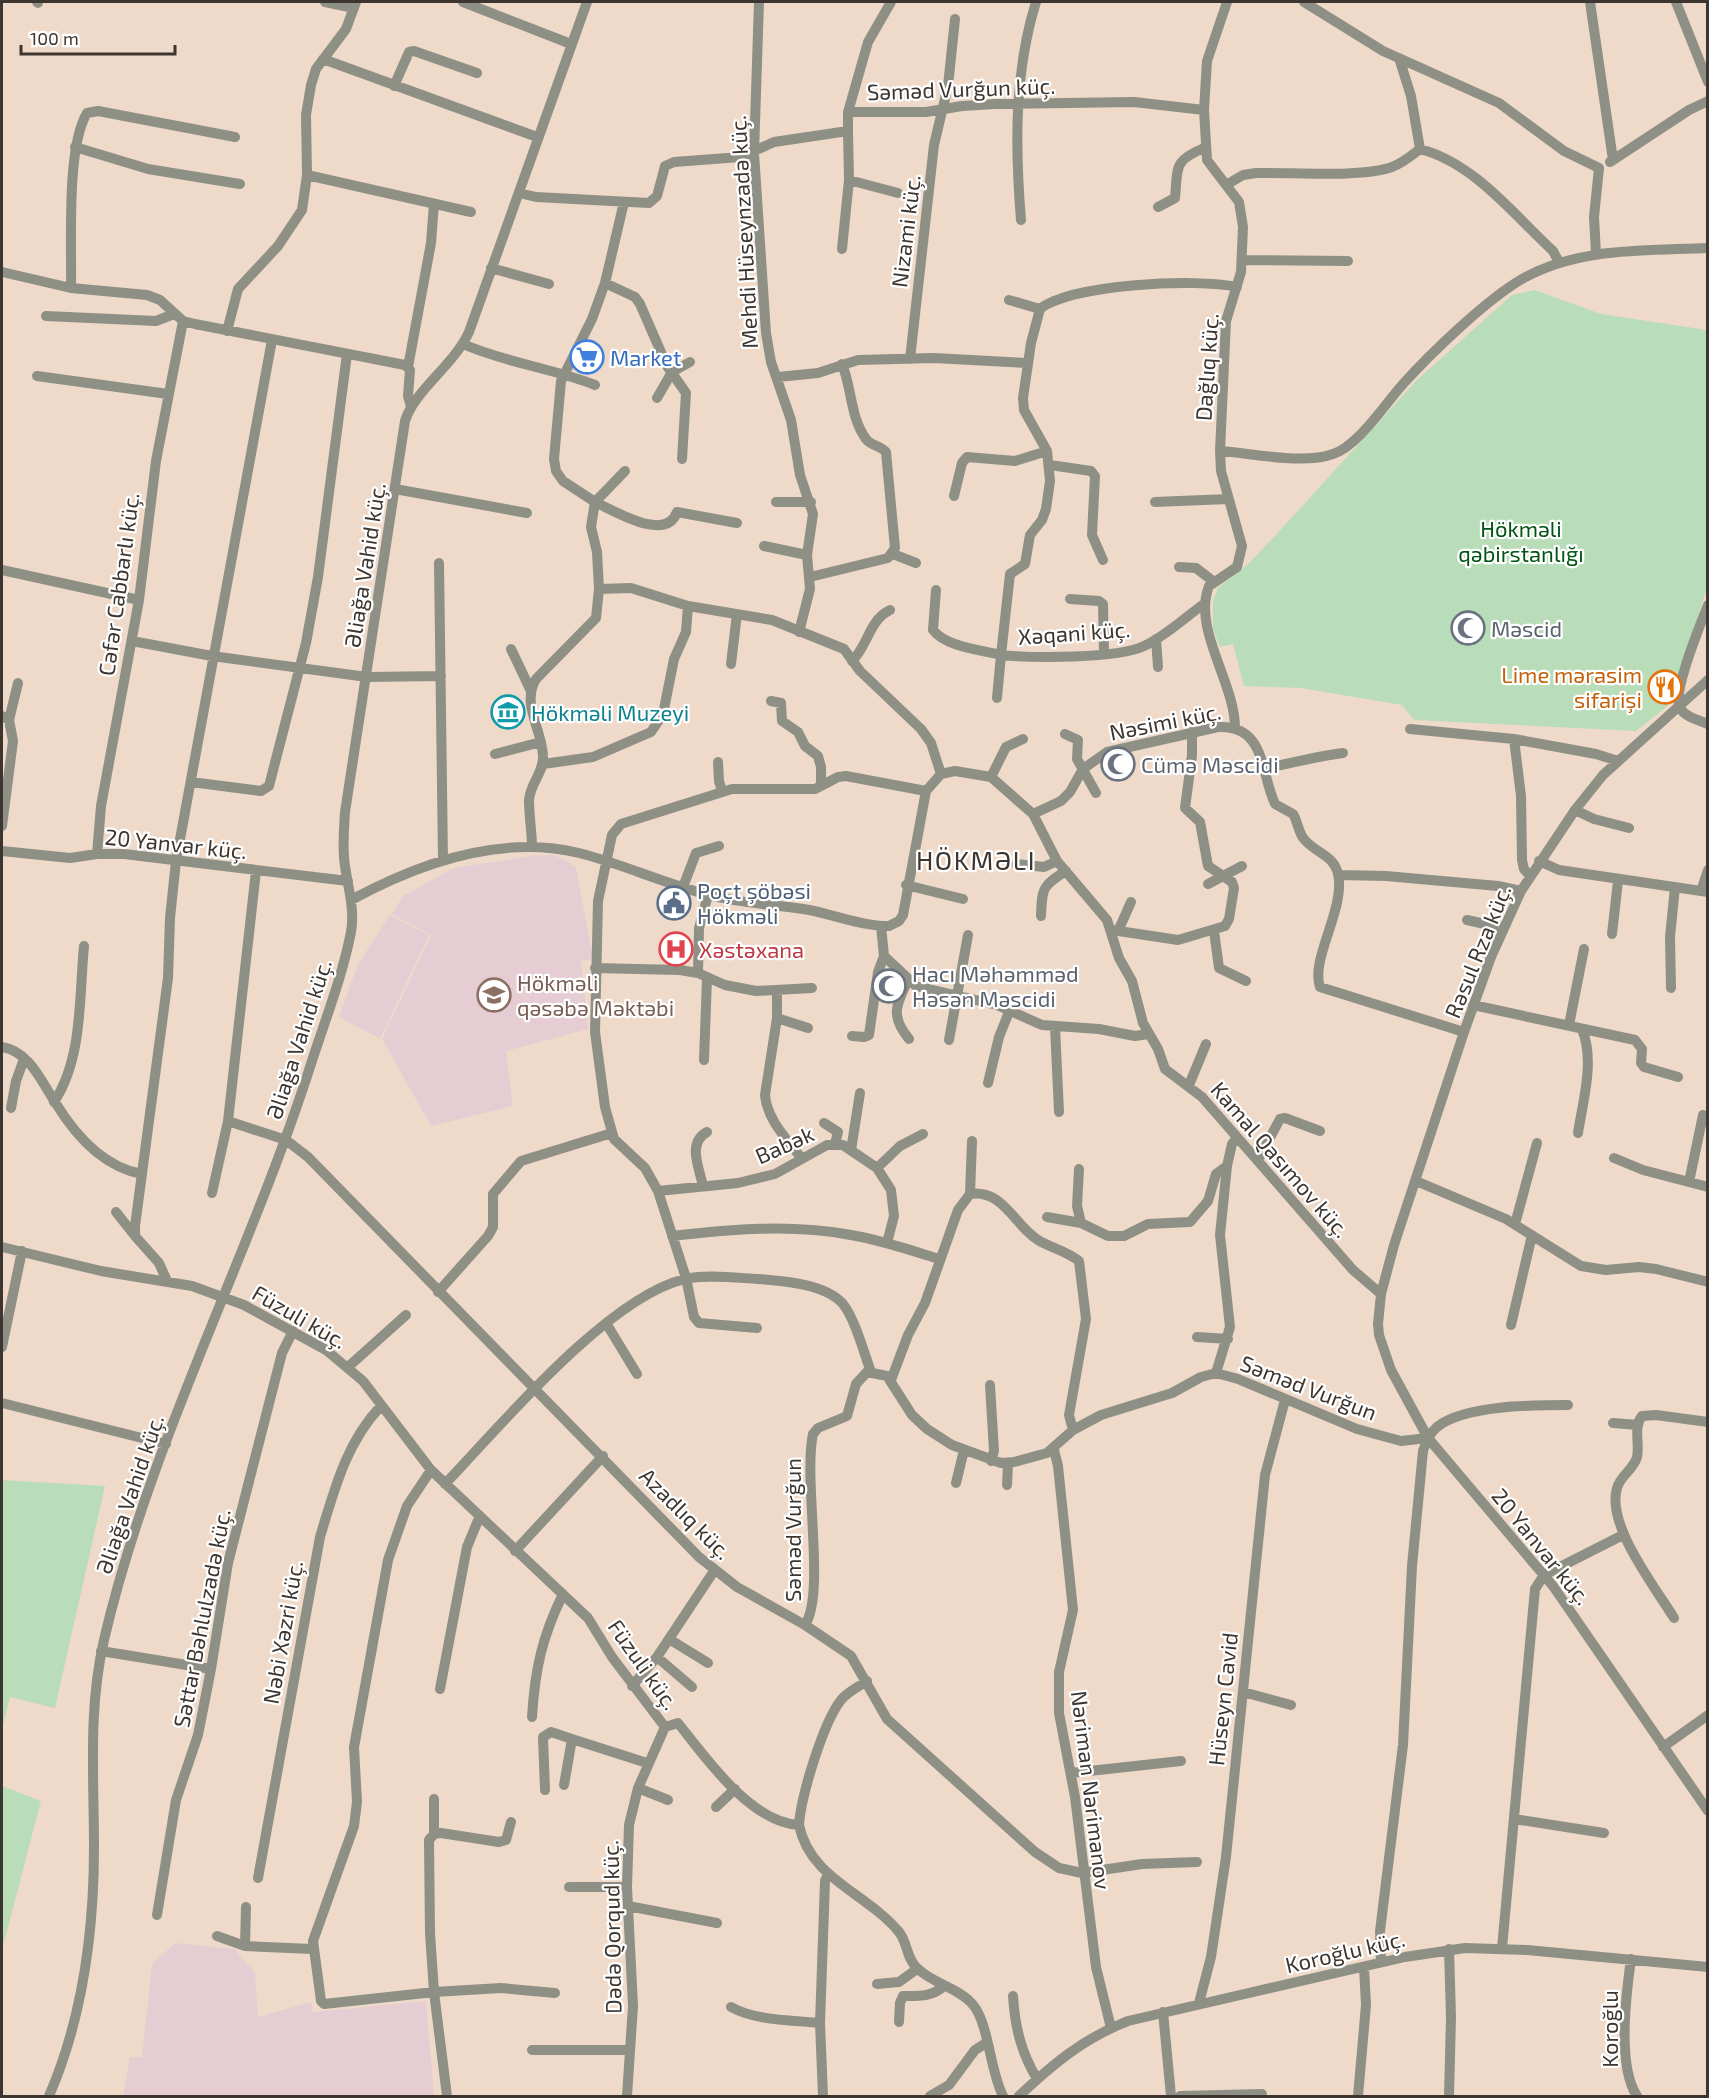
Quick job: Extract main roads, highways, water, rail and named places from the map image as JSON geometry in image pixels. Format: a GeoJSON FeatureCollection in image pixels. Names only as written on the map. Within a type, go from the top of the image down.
{"type":"FeatureCollection","features":[{"type":"Feature","properties":{"kind":"place","name":"Market"},"geometry":{"type":"Point","coordinates":[587,357]}},
{"type":"Feature","properties":{"kind":"place","name":"Məscid"},"geometry":{"type":"Point","coordinates":[1468,628]}},
{"type":"Feature","properties":{"kind":"place","name":"Lime mərasim sifarişi"},"geometry":{"type":"Point","coordinates":[1665,687]}},
{"type":"Feature","properties":{"kind":"place","name":"Hökməli Muzeyi"},"geometry":{"type":"Point","coordinates":[508,712]}},
{"type":"Feature","properties":{"kind":"place","name":"Cümə Məscidi"},"geometry":{"type":"Point","coordinates":[1118,764]}},
{"type":"Feature","properties":{"kind":"place","name":"Poçt şöbəsi Hökməli"},"geometry":{"type":"Point","coordinates":[674,903]}},
{"type":"Feature","properties":{"kind":"place","name":"Xəstəxana"},"geometry":{"type":"Point","coordinates":[676,949]}},
{"type":"Feature","properties":{"kind":"place","name":"Hacı Məhəmməd Həsən Məscidi"},"geometry":{"type":"Point","coordinates":[889,986]}},
{"type":"Feature","properties":{"kind":"place","name":"Hökməli qəsəbə Məktəbi"},"geometry":{"type":"Point","coordinates":[494,995]}},
{"type":"Feature","properties":{"kind":"district","name":"HÖKMƏLI"},"geometry":{"type":"Point","coordinates":[976,859]}},
{"type":"Feature","properties":{"kind":"park label","name":"Hökməli qəbirstanlığı"},"geometry":{"type":"Point","coordinates":[1521,540]}}]}
